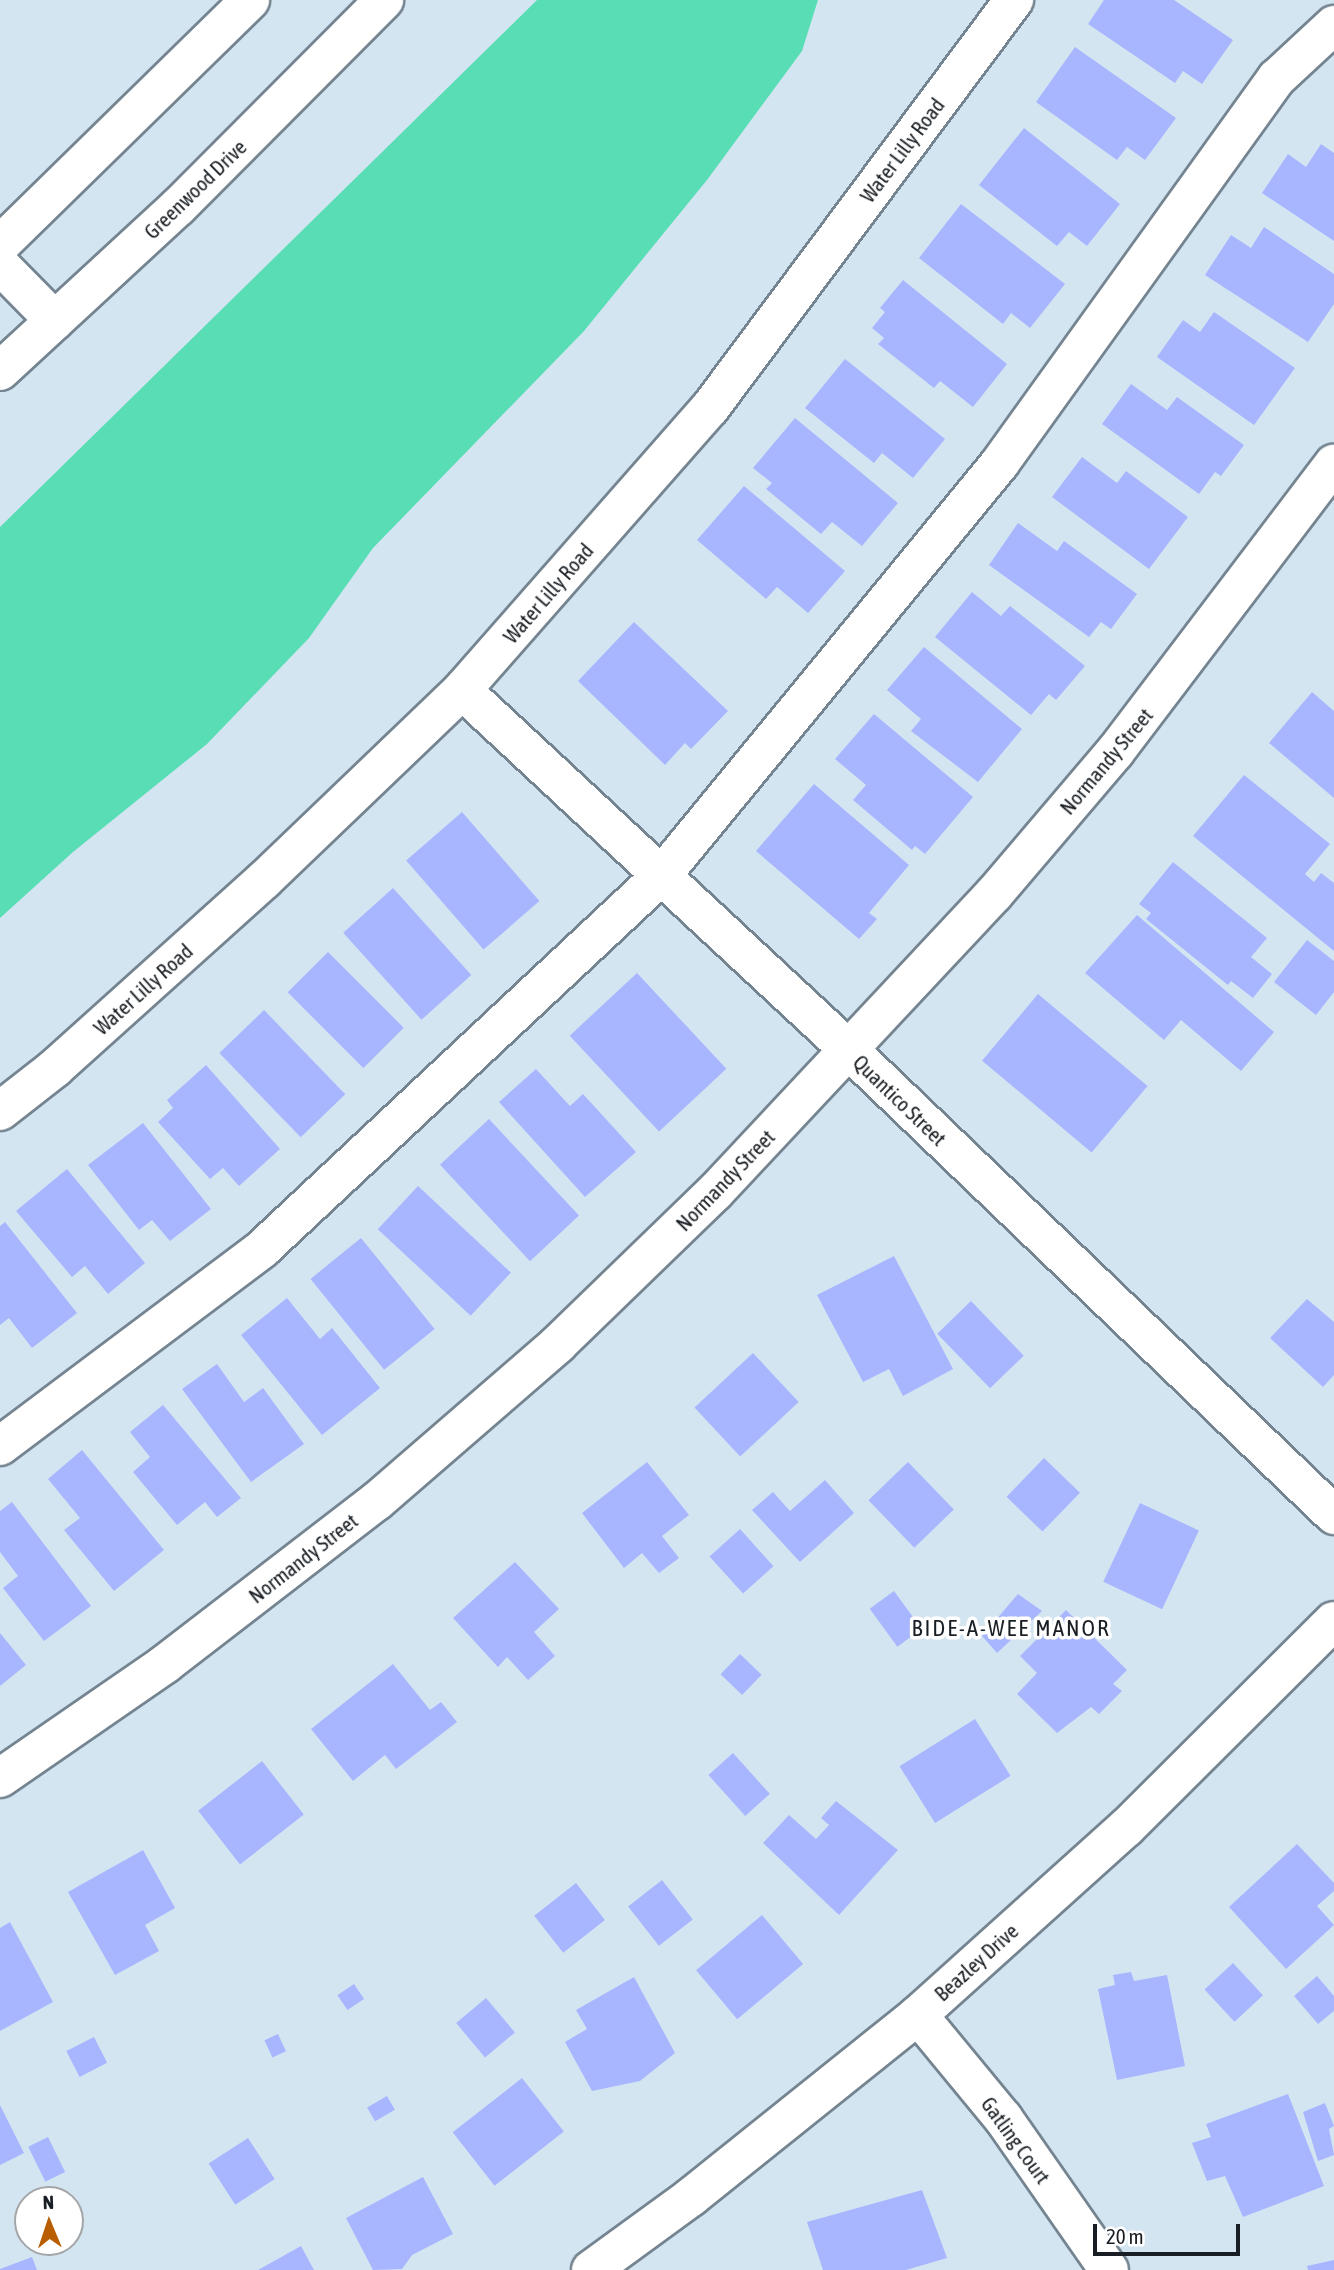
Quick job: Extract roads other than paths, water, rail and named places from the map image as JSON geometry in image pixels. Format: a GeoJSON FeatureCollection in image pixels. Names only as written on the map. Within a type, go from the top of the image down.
{"type":"FeatureCollection","features":[{"type":"Feature","properties":{"kind":"street"},"geometry":{"type":"LineString","coordinates":[[0,245],[250,0]]}},
{"type":"Feature","properties":{"kind":"street","name":"Greenwood Drive"},"geometry":{"type":"LineString","coordinates":[[0,371],[178,207],[384,0]]}},
{"type":"Feature","properties":{"kind":"street","name":"Water Lilly Road"},"geometry":{"type":"LineString","coordinates":[[0,1111],[55,1068],[254,889],[462,690],[710,408],[1014,0]]}},
{"type":"Feature","properties":{"kind":"street"},"geometry":{"type":"LineString","coordinates":[[0,1446],[262,1249],[662,876],[1000,463],[1276,78],[1334,25]]}},
{"type":"Feature","properties":{"kind":"street"},"geometry":{"type":"LineString","coordinates":[[0,265],[55,321]]}},
{"type":"Feature","properties":{"kind":"street","name":"Normandy Street"},"geometry":{"type":"LineString","coordinates":[[0,1777],[165,1664],[377,1501],[558,1343],[715,1192],[993,894],[1115,752],[1334,464]]}},
{"type":"Feature","properties":{"kind":"street","name":"Quantico Street"},"geometry":{"type":"LineString","coordinates":[[462,690],[849,1050],[1334,1515]]}},
{"type":"Feature","properties":{"kind":"street","name":"Beazley Drive"},"geometry":{"type":"LineString","coordinates":[[590,2270],[691,2197],[918,2015],[1126,1828],[1334,1621]]}},
{"type":"Feature","properties":{"kind":"street","name":"Gatling Court"},"geometry":{"type":"LineString","coordinates":[[918,2015],[1003,2118],[1109,2270]]}},
{"type":"Feature","properties":{"kind":"district","name":"BIDE-A-WEE MANOR"},"geometry":{"type":"Point","coordinates":[1011,1628]}}]}
